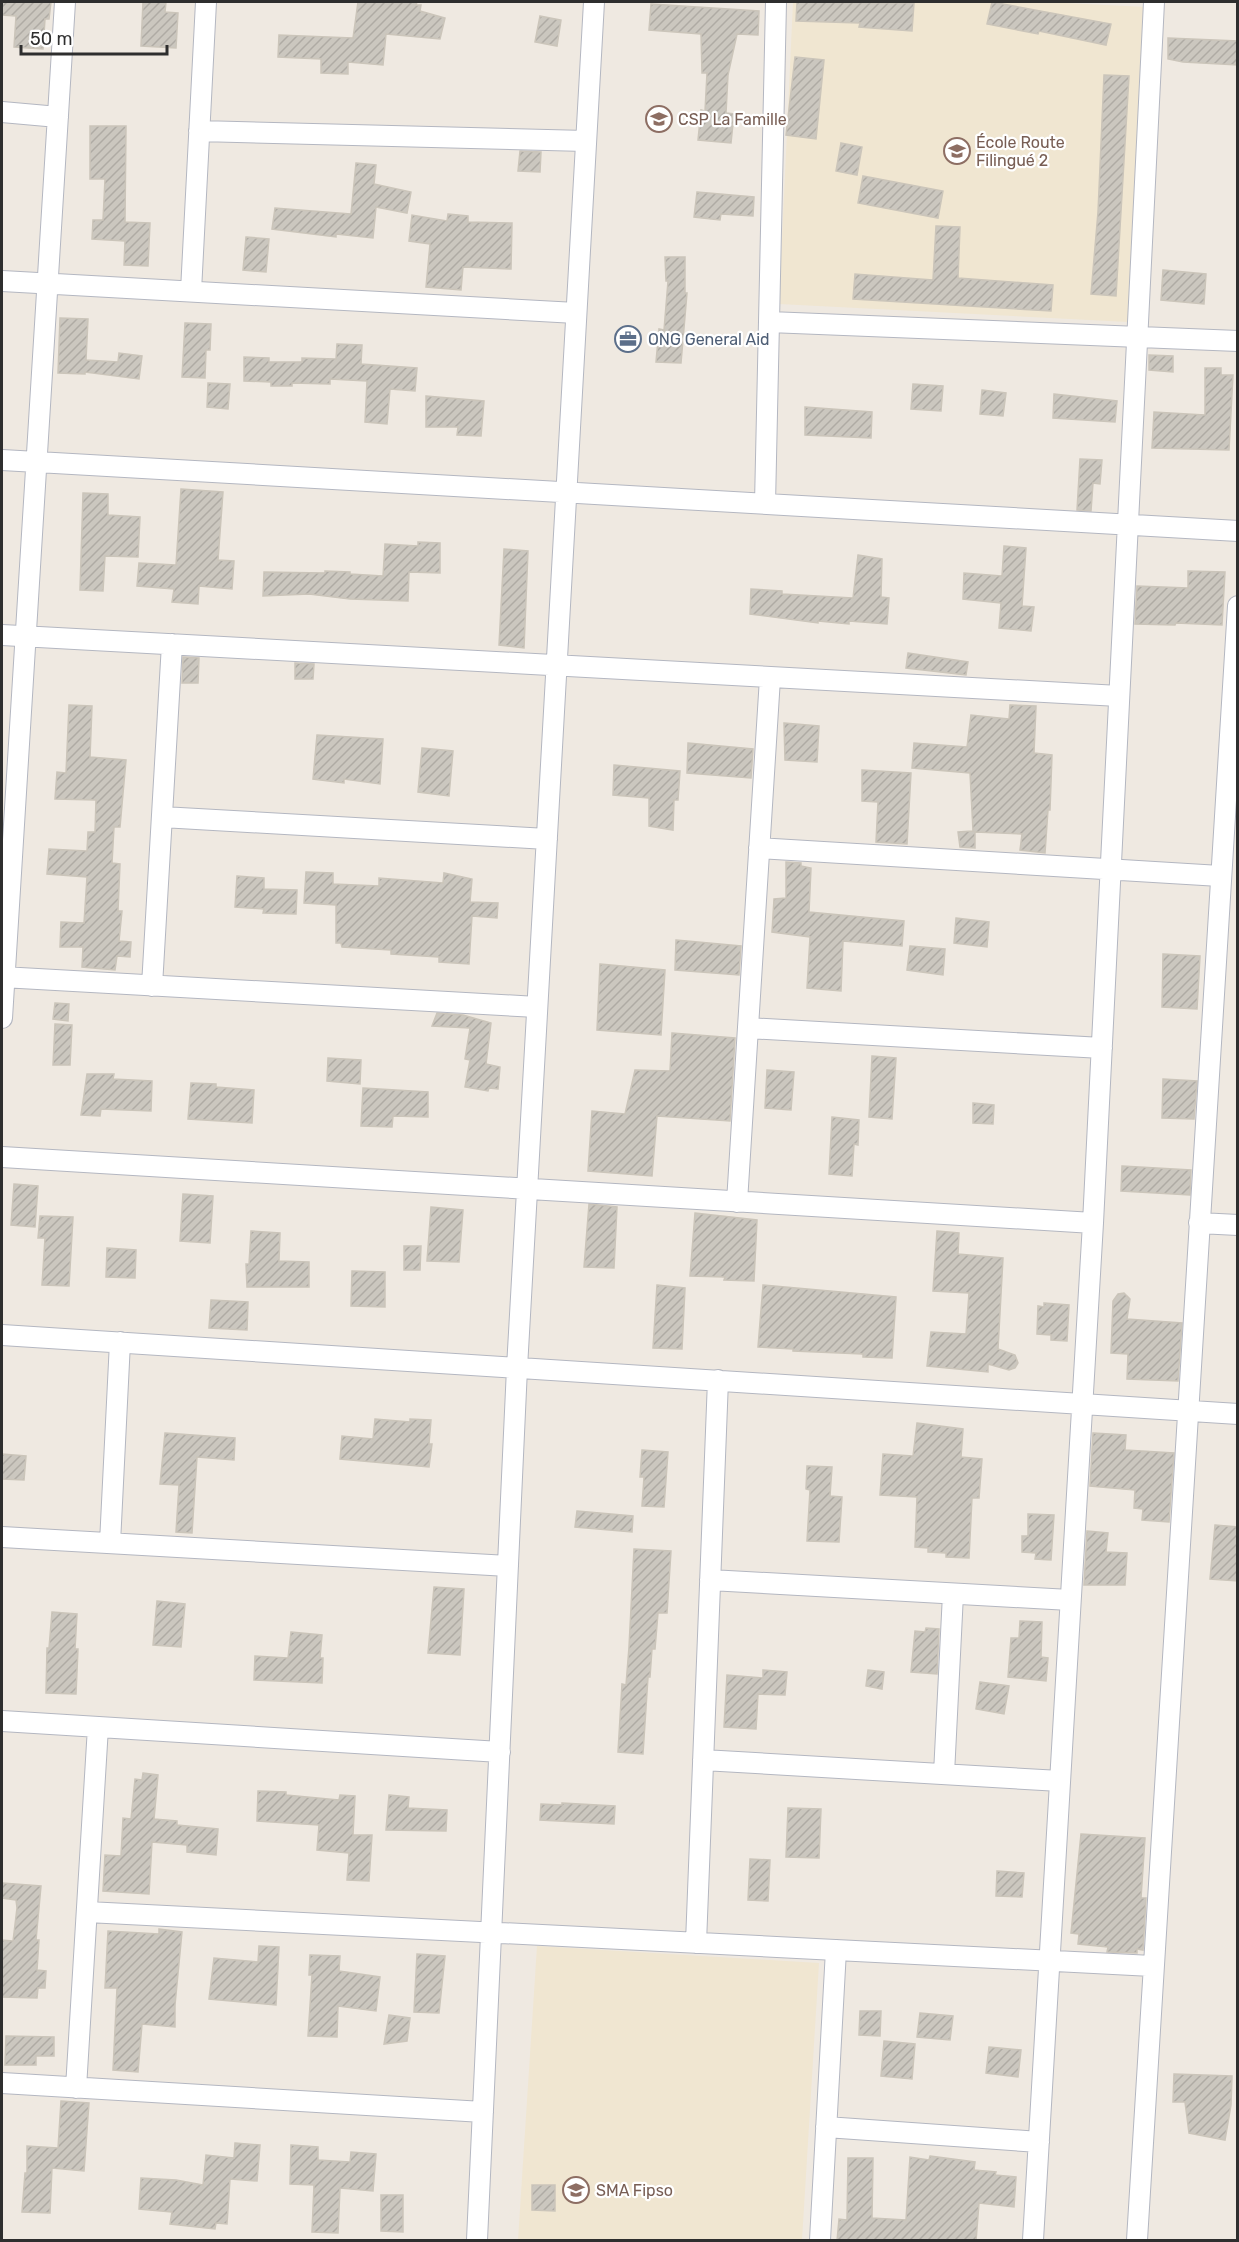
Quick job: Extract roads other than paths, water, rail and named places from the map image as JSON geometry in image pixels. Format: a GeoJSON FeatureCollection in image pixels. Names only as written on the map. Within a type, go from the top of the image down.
{"type":"FeatureCollection","features":[{"type":"Feature","properties":{"kind":"street"},"geometry":{"type":"LineString","coordinates":[[2,1018],[8,815],[25,636],[65,2]]}},
{"type":"Feature","properties":{"kind":"street"},"geometry":{"type":"LineString","coordinates":[[191,291],[206,2]]}},
{"type":"Feature","properties":{"kind":"street"},"geometry":{"type":"LineString","coordinates":[[477,2241],[517,1368],[594,2]]}},
{"type":"Feature","properties":{"kind":"street"},"geometry":{"type":"LineString","coordinates":[[765,504],[776,2]]}},
{"type":"Feature","properties":{"kind":"street"},"geometry":{"type":"LineString","coordinates":[[1033,2241],[1093,1224],[1154,2]]}},
{"type":"Feature","properties":{"kind":"street"},"geometry":{"type":"LineString","coordinates":[[2,112],[58,117]]}},
{"type":"Feature","properties":{"kind":"street"},"geometry":{"type":"LineString","coordinates":[[199,131],[586,141]]}},
{"type":"Feature","properties":{"kind":"street"},"geometry":{"type":"LineString","coordinates":[[2,281],[576,314]]}},
{"type":"Feature","properties":{"kind":"street"},"geometry":{"type":"LineString","coordinates":[[769,322],[1238,341]]}},
{"type":"Feature","properties":{"kind":"street"},"geometry":{"type":"LineString","coordinates":[[2,460],[1238,531]]}},
{"type":"Feature","properties":{"kind":"street"},"geometry":{"type":"LineString","coordinates":[[1137,2241],[1152,1966],[1238,606]]}},
{"type":"Feature","properties":{"kind":"street"},"geometry":{"type":"LineString","coordinates":[[2,635],[1119,696]]}},
{"type":"Feature","properties":{"kind":"street"},"geometry":{"type":"LineString","coordinates":[[152,986],[172,644]]}},
{"type":"Feature","properties":{"kind":"street"},"geometry":{"type":"LineString","coordinates":[[737,1202],[770,678]]}},
{"type":"Feature","properties":{"kind":"street"},"geometry":{"type":"LineString","coordinates":[[162,817],[547,839]]}},
{"type":"Feature","properties":{"kind":"street"},"geometry":{"type":"LineString","coordinates":[[759,848],[1220,876]]}},
{"type":"Feature","properties":{"kind":"street"},"geometry":{"type":"LineString","coordinates":[[3,977],[537,1007]]}},
{"type":"Feature","properties":{"kind":"street"},"geometry":{"type":"LineString","coordinates":[[748,1028],[1102,1048]]}},
{"type":"Feature","properties":{"kind":"street"},"geometry":{"type":"LineString","coordinates":[[2,1157],[1093,1224]]}},
{"type":"Feature","properties":{"kind":"street"},"geometry":{"type":"LineString","coordinates":[[1199,1223],[1238,1225]]}},
{"type":"Feature","properties":{"kind":"street"},"geometry":{"type":"LineString","coordinates":[[2,1335],[1238,1414]]}},
{"type":"Feature","properties":{"kind":"street"},"geometry":{"type":"LineString","coordinates":[[110,1543],[120,1342]]}},
{"type":"Feature","properties":{"kind":"street"},"geometry":{"type":"LineString","coordinates":[[696,1943],[718,1380]]}},
{"type":"Feature","properties":{"kind":"street"},"geometry":{"type":"LineString","coordinates":[[2,1537],[508,1566]]}},
{"type":"Feature","properties":{"kind":"street"},"geometry":{"type":"LineString","coordinates":[[710,1580],[1070,1600]]}},
{"type":"Feature","properties":{"kind":"street"},"geometry":{"type":"LineString","coordinates":[[944,1774],[953,1593]]}},
{"type":"Feature","properties":{"kind":"street"},"geometry":{"type":"LineString","coordinates":[[2,1721],[500,1752]]}},
{"type":"Feature","properties":{"kind":"street"},"geometry":{"type":"LineString","coordinates":[[76,2088],[98,1727]]}},
{"type":"Feature","properties":{"kind":"street"},"geometry":{"type":"LineString","coordinates":[[704,1760],[1060,1781]]}},
{"type":"Feature","properties":{"kind":"street"},"geometry":{"type":"LineString","coordinates":[[87,1912],[1152,1966]]}},
{"type":"Feature","properties":{"kind":"street"},"geometry":{"type":"LineString","coordinates":[[820,2241],[836,1950]]}},
{"type":"Feature","properties":{"kind":"street"},"geometry":{"type":"LineString","coordinates":[[2,2083],[483,2112]]}},
{"type":"Feature","properties":{"kind":"street"},"geometry":{"type":"LineString","coordinates":[[826,2127],[1039,2142]]}},
{"type":"Feature","properties":{"kind":"place","name":"CSP La Famille"},"geometry":{"type":"Point","coordinates":[659,119]}},
{"type":"Feature","properties":{"kind":"place","name":"École Route Filingué 2"},"geometry":{"type":"Point","coordinates":[957,151]}},
{"type":"Feature","properties":{"kind":"place","name":"ONG General Aid"},"geometry":{"type":"Point","coordinates":[628,339]}},
{"type":"Feature","properties":{"kind":"place","name":"SMA Fipso"},"geometry":{"type":"Point","coordinates":[576,2190]}}]}
